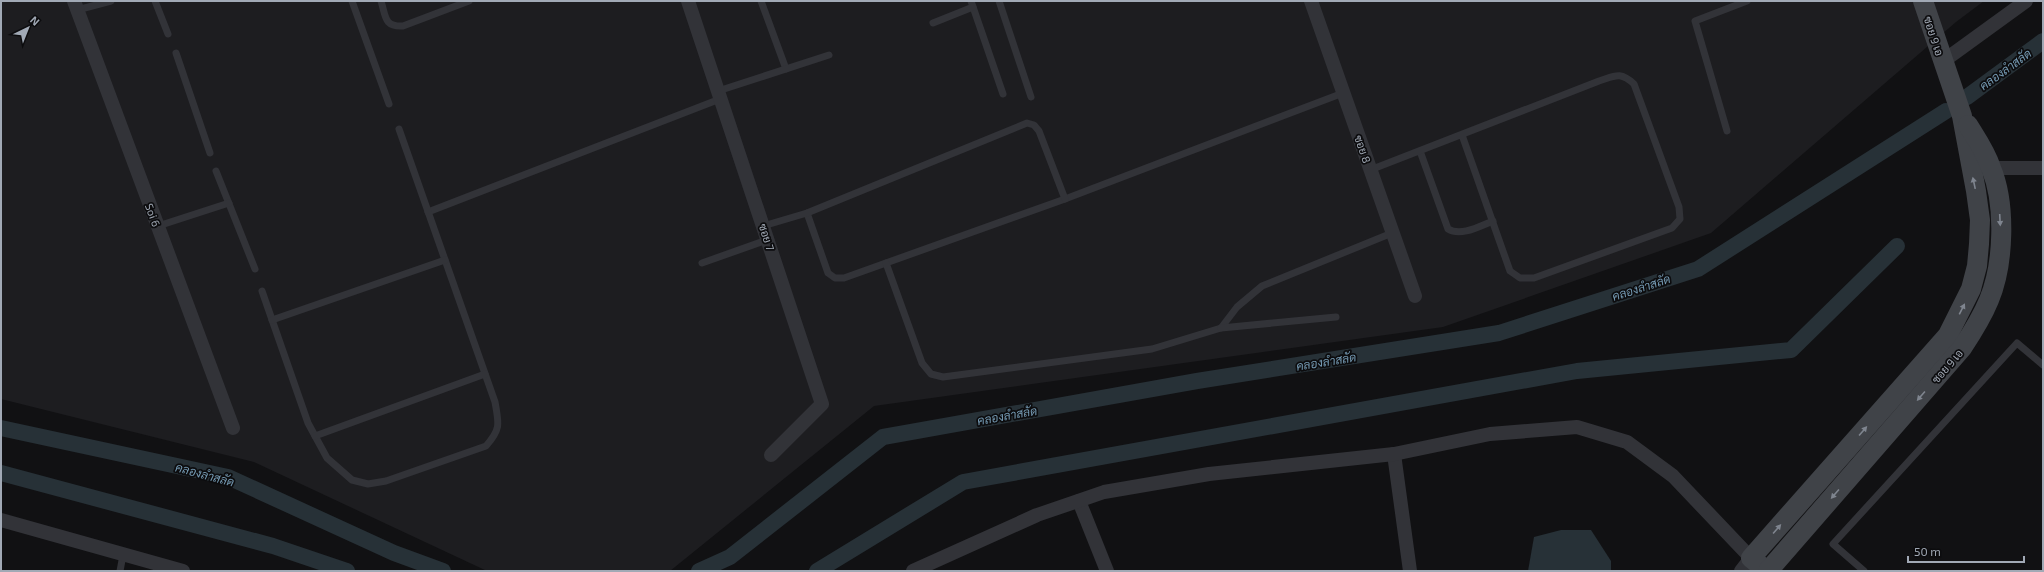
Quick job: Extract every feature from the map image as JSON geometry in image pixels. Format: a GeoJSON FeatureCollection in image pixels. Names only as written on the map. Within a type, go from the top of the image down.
{"type":"FeatureCollection","features":[{"type":"Feature","properties":{"kind":"street","name":"ซอย 7"},"geometry":{"type":"LineString","coordinates":[[688,1],[822,404],[771,455]]}},
{"type":"Feature","properties":{"kind":"street","name":"ซอย 8"},"geometry":{"type":"LineString","coordinates":[[1311,1],[1415,296]]}},
{"type":"Feature","properties":{"kind":"street","name":"ซอย 9 เอ"},"geometry":{"type":"LineString","coordinates":[[1746,565],[1948,335],[1971,289],[1977,266],[1979,244],[1980,220],[1976,191],[1962,116],[1942,62],[1923,1]]}},
{"type":"Feature","properties":{"kind":"street"},"geometry":{"type":"LineString","coordinates":[[1942,62],[2026,1]]}},
{"type":"Feature","properties":{"kind":"street","name":"Soi 6"},"geometry":{"type":"LineString","coordinates":[[75,6],[233,428]]}},
{"type":"Feature","properties":{"kind":"street","name":"ซอย 9 เอ"},"geometry":{"type":"LineString","coordinates":[[1768,571],[1962,348],[1978,324],[1990,299],[1997,274],[2000,247],[2001,221],[1998,196],[1992,168],[1980,144],[1962,116]]}},
{"type":"Feature","properties":{"kind":"street"},"geometry":{"type":"LineString","coordinates":[[1992,168],[2043,168]]}},
{"type":"Feature","properties":{"kind":"street"},"geometry":{"type":"LineString","coordinates":[[1948,335],[1962,348]]}},
{"type":"Feature","properties":{"kind":"street"},"geometry":{"type":"LineString","coordinates":[[914,571],[1037,515],[1104,492],[1209,474],[1394,454],[1490,434],[1577,427],[1627,442],[1673,476],[1746,565],[1768,571]]}},
{"type":"Feature","properties":{"kind":"street"},"geometry":{"type":"LineString","coordinates":[[1394,454],[1410,571]]}},
{"type":"Feature","properties":{"kind":"street"},"geometry":{"type":"LineString","coordinates":[[1079,501],[1107,571]]}},
{"type":"Feature","properties":{"kind":"street"},"geometry":{"type":"LineString","coordinates":[[1,520],[183,571]]}},
{"type":"Feature","properties":{"kind":"lane"},"geometry":{"type":"LineString","coordinates":[[75,6],[111,1]]}},
{"type":"Feature","properties":{"kind":"lane"},"geometry":{"type":"LineString","coordinates":[[155,1],[168,34]]}},
{"type":"Feature","properties":{"kind":"lane"},"geometry":{"type":"LineString","coordinates":[[352,1],[389,104]]}},
{"type":"Feature","properties":{"kind":"lane"},"geometry":{"type":"LineString","coordinates":[[381,1],[388,23],[393,26],[403,26],[469,1]]}},
{"type":"Feature","properties":{"kind":"lane"},"geometry":{"type":"LineString","coordinates":[[761,1],[786,69]]}},
{"type":"Feature","properties":{"kind":"lane"},"geometry":{"type":"LineString","coordinates":[[999,1],[1031,97]]}},
{"type":"Feature","properties":{"kind":"lane"},"geometry":{"type":"LineString","coordinates":[[1727,131],[1695,21],[1747,1]]}},
{"type":"Feature","properties":{"kind":"lane"},"geometry":{"type":"LineString","coordinates":[[933,23],[972,4],[1003,94]]}},
{"type":"Feature","properties":{"kind":"lane"},"geometry":{"type":"LineString","coordinates":[[176,53],[210,153]]}},
{"type":"Feature","properties":{"kind":"lane"},"geometry":{"type":"LineString","coordinates":[[428,212],[719,95],[786,69],[829,55]]}},
{"type":"Feature","properties":{"kind":"lane"},"geometry":{"type":"LineString","coordinates":[[1370,170],[1599,81],[1617,75],[1625,76],[1634,84],[1679,207],[1680,219],[1672,228],[1534,278],[1520,278],[1510,271],[1462,135]]}},
{"type":"Feature","properties":{"kind":"lane"},"geometry":{"type":"LineString","coordinates":[[807,213],[828,273],[835,278],[844,278],[1065,199],[1343,93]]}},
{"type":"Feature","properties":{"kind":"lane"},"geometry":{"type":"LineString","coordinates":[[763,226],[807,213],[1027,123],[1034,124],[1039,132],[1065,199]]}},
{"type":"Feature","properties":{"kind":"lane"},"geometry":{"type":"LineString","coordinates":[[262,291],[308,423],[327,458],[352,480],[368,484],[386,481],[486,446],[494,436],[499,426],[495,402],[399,129]]}},
{"type":"Feature","properties":{"kind":"lane"},"geometry":{"type":"LineString","coordinates":[[1420,151],[1448,229],[1453,232],[1461,232],[1493,221]]}},
{"type":"Feature","properties":{"kind":"lane"},"geometry":{"type":"LineString","coordinates":[[216,171],[255,269]]}},
{"type":"Feature","properties":{"kind":"lane"},"geometry":{"type":"LineString","coordinates":[[158,226],[229,203]]}},
{"type":"Feature","properties":{"kind":"lane"},"geometry":{"type":"LineString","coordinates":[[1221,328],[1237,307],[1262,286],[1392,233]]}},
{"type":"Feature","properties":{"kind":"lane"},"geometry":{"type":"LineString","coordinates":[[702,263],[767,240]]}},
{"type":"Feature","properties":{"kind":"lane"},"geometry":{"type":"LineString","coordinates":[[272,320],[445,260]]}},
{"type":"Feature","properties":{"kind":"lane"},"geometry":{"type":"LineString","coordinates":[[886,263],[922,363],[931,374],[943,377],[1152,350],[1221,328],[1336,317]]}},
{"type":"Feature","properties":{"kind":"lane"},"geometry":{"type":"LineString","coordinates":[[1864,571],[1833,544],[2017,343],[2043,365]]}},
{"type":"Feature","properties":{"kind":"lane"},"geometry":{"type":"LineString","coordinates":[[315,436],[485,374]]}},
{"type":"Feature","properties":{"kind":"lane"},"geometry":{"type":"LineString","coordinates":[[120,571],[123,555]]}},
{"type":"Feature","properties":{"kind":"shaded area"},"geometry":{"type":"Polygon","coordinates":[[[1,1],[1984,1],[1956,22],[1711,233],[1443,327],[874,406],[670,571],[487,571],[254,462],[1,399],[1,1]]]}},
{"type":"Feature","properties":{"kind":"shaded area"},"geometry":{"type":"Polygon","coordinates":[[[1561,530],[1591,530],[1611,561],[1611,571],[1528,571],[1534,537],[1561,530]]]}},
{"type":"Feature","properties":{"kind":"waterway","name":"คลองลำสลัด"},"geometry":{"type":"LineString","coordinates":[[1967,97],[2043,41]]}},
{"type":"Feature","properties":{"kind":"waterway","name":"คลองลำสลัด"},"geometry":{"type":"LineString","coordinates":[[699,571],[730,557],[883,437],[1197,381],[1499,333],[1698,269],[1946,111]]}},
{"type":"Feature","properties":{"kind":"waterway"},"geometry":{"type":"LineString","coordinates":[[817,571],[963,482],[1577,371],[1791,350],[1897,246]]}},
{"type":"Feature","properties":{"kind":"waterway","name":"คลองลำสลัด"},"geometry":{"type":"LineString","coordinates":[[1,428],[228,477],[394,553],[443,571]]}},
{"type":"Feature","properties":{"kind":"waterway"},"geometry":{"type":"LineString","coordinates":[[1,473],[273,546],[347,571]]}}]}
